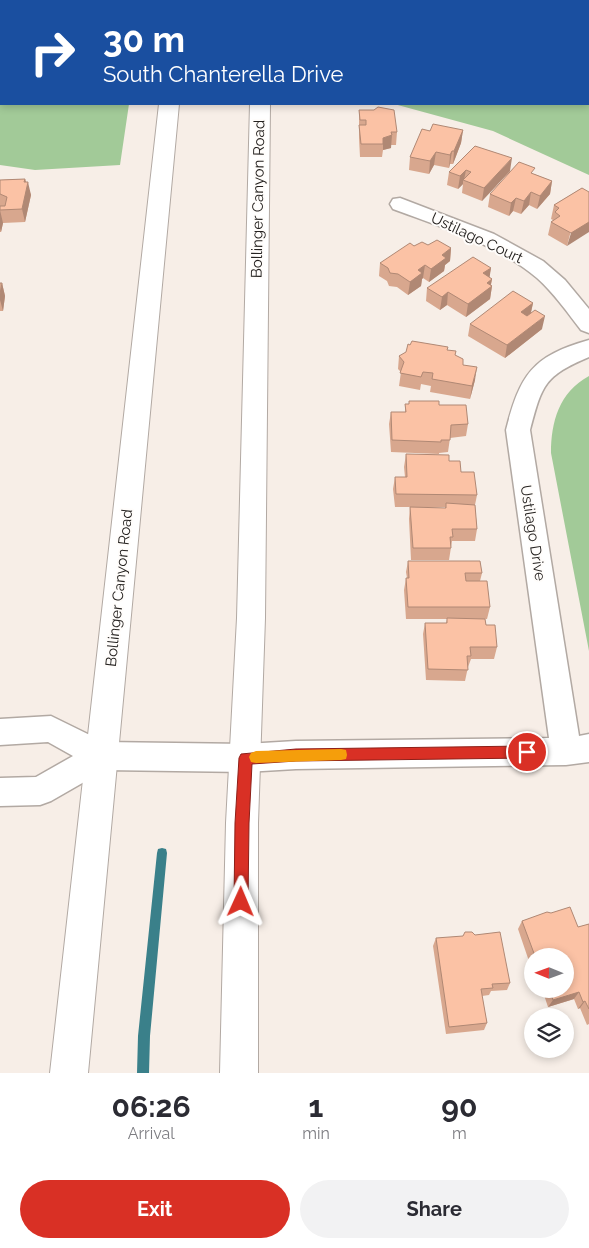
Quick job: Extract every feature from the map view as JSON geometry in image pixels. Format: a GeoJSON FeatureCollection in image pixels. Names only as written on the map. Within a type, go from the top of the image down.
{"type":"FeatureCollection","features":[{"type":"Feature","properties":{"kind":"main road","name":"Bollinger Canyon Road"},"geometry":{"type":"LineString","coordinates":[[69,1073],[168,105]]}},
{"type":"Feature","properties":{"kind":"main road","name":"Bollinger Canyon Road"},"geometry":{"type":"LineString","coordinates":[[239,1073],[242,823],[251,618],[260,105]]}},
{"type":"Feature","properties":{"kind":"street","name":"Ustilago Court"},"geometry":{"type":"LineString","coordinates":[[400,204],[492,242],[536,267],[561,291],[589,325]]}},
{"type":"Feature","properties":{"kind":"street","name":"Ustilago Drive"},"geometry":{"type":"LineString","coordinates":[[577,750],[518,430],[527,395],[540,376],[560,360],[589,348]]}},
{"type":"Feature","properties":{"kind":"street"},"geometry":{"type":"LineString","coordinates":[[0,732],[51,729],[101,756],[246,758],[296,755],[577,750]]}},
{"type":"Feature","properties":{"kind":"street"},"geometry":{"type":"LineString","coordinates":[[0,792],[40,791],[101,756]]}},
{"type":"Feature","properties":{"kind":"green space"},"geometry":{"type":"Polygon","coordinates":[[[0,105],[129,105],[120,165],[35,170],[0,165],[0,105]]]}},
{"type":"Feature","properties":{"kind":"green space"},"geometry":{"type":"Polygon","coordinates":[[[398,105],[589,105],[589,175],[493,131],[398,105]]]}},
{"type":"Feature","properties":{"kind":"green space"},"geometry":{"type":"Polygon","coordinates":[[[589,376],[589,651],[551,453],[551,441],[555,419],[564,399],[570,390],[589,376]]]}},
{"type":"Feature","properties":{"kind":"building"},"geometry":{"type":"Polygon","coordinates":[[[378,107],[394,110],[397,132],[391,132],[392,135],[383,138],[383,144],[361,144],[359,125],[366,125],[366,120],[360,120],[359,110],[374,110],[378,107]]]}},
{"type":"Feature","properties":{"kind":"building"},"geometry":{"type":"Polygon","coordinates":[[[433,124],[463,130],[454,151],[450,155],[436,152],[430,161],[410,157],[422,129],[430,131],[433,124]]]}},
{"type":"Feature","properties":{"kind":"building"},"geometry":{"type":"Polygon","coordinates":[[[475,146],[512,158],[484,188],[463,180],[471,172],[466,170],[460,176],[449,172],[475,146]]]}},
{"type":"Feature","properties":{"kind":"building"},"geometry":{"type":"Polygon","coordinates":[[[519,162],[535,168],[531,173],[552,181],[540,196],[531,192],[524,201],[516,198],[511,203],[490,194],[519,162]]]}},
{"type":"Feature","properties":{"kind":"building"},"geometry":{"type":"Polygon","coordinates":[[[25,179],[24,182],[28,182],[22,209],[0,210],[0,206],[5,206],[7,197],[0,194],[0,180],[25,179]]]}},
{"type":"Feature","properties":{"kind":"building"},"geometry":{"type":"Polygon","coordinates":[[[582,188],[589,192],[589,222],[571,233],[551,222],[560,216],[555,212],[559,208],[554,205],[582,188]]]}},
{"type":"Feature","properties":{"kind":"building"},"geometry":{"type":"Polygon","coordinates":[[[437,240],[451,248],[442,255],[446,258],[431,269],[425,265],[418,270],[422,273],[410,282],[398,274],[390,273],[388,268],[380,263],[410,243],[414,246],[422,242],[428,245],[437,240]]]}},
{"type":"Feature","properties":{"kind":"building"},"geometry":{"type":"Polygon","coordinates":[[[473,257],[491,268],[483,273],[492,279],[487,283],[492,286],[468,304],[448,292],[442,297],[427,288],[473,257]]]}},
{"type":"Feature","properties":{"kind":"building"},"geometry":{"type":"Polygon","coordinates":[[[513,291],[533,303],[521,312],[527,316],[535,310],[545,316],[507,345],[470,324],[513,291]]]}},
{"type":"Feature","properties":{"kind":"building"},"geometry":{"type":"Polygon","coordinates":[[[412,341],[448,347],[447,350],[456,351],[455,355],[463,359],[463,365],[477,367],[472,386],[432,379],[433,373],[423,372],[421,377],[400,373],[404,362],[399,356],[406,352],[408,344],[410,345],[412,341]]]}},
{"type":"Feature","properties":{"kind":"building"},"geometry":{"type":"Polygon","coordinates":[[[409,401],[439,401],[439,405],[466,405],[468,424],[451,425],[450,440],[441,440],[441,442],[392,440],[391,412],[406,412],[405,404],[409,404],[409,401]]]}},
{"type":"Feature","properties":{"kind":"building"},"geometry":{"type":"Polygon","coordinates":[[[406,454],[449,455],[449,461],[460,461],[461,472],[474,472],[477,495],[396,494],[395,477],[407,477],[406,454]]]}},
{"type":"Feature","properties":{"kind":"building"},"geometry":{"type":"Polygon","coordinates":[[[446,503],[475,505],[477,529],[452,529],[453,537],[450,537],[451,548],[413,548],[410,507],[446,508],[446,503]]]}},
{"type":"Feature","properties":{"kind":"building"},"geometry":{"type":"Polygon","coordinates":[[[408,561],[480,561],[482,573],[465,573],[466,581],[487,581],[490,607],[408,607],[406,578],[409,578],[408,561]]]}},
{"type":"Feature","properties":{"kind":"building"},"geometry":{"type":"Polygon","coordinates":[[[447,618],[485,619],[486,625],[495,625],[497,647],[470,647],[471,656],[467,656],[468,670],[428,669],[425,623],[447,623],[447,618]]]}},
{"type":"Feature","properties":{"kind":"building"},"geometry":{"type":"Polygon","coordinates":[[[570,907],[578,927],[589,924],[589,1009],[585,1001],[583,1002],[579,992],[574,994],[574,948],[532,948],[522,921],[547,912],[551,913],[570,907]]]}},
{"type":"Feature","properties":{"kind":"building"},"geometry":{"type":"Polygon","coordinates":[[[465,932],[472,932],[475,935],[500,932],[510,983],[492,984],[493,988],[481,989],[487,1023],[449,1027],[436,938],[463,936],[465,932]]]}},
{"type":"Feature","properties":{"kind":"waterway"},"geometry":{"type":"LineString","coordinates":[[143,1073],[144,1036],[162,853]]}},
{"type":"Feature","properties":{"kind":"slow traffic"},"geometry":{"type":"LineString","coordinates":[[256,757],[341,755]]}},
{"type":"Feature","properties":{"kind":"route"},"geometry":{"type":"LineString","coordinates":[[241,902],[242,823],[246,758],[296,755],[527,752]]}}]}
